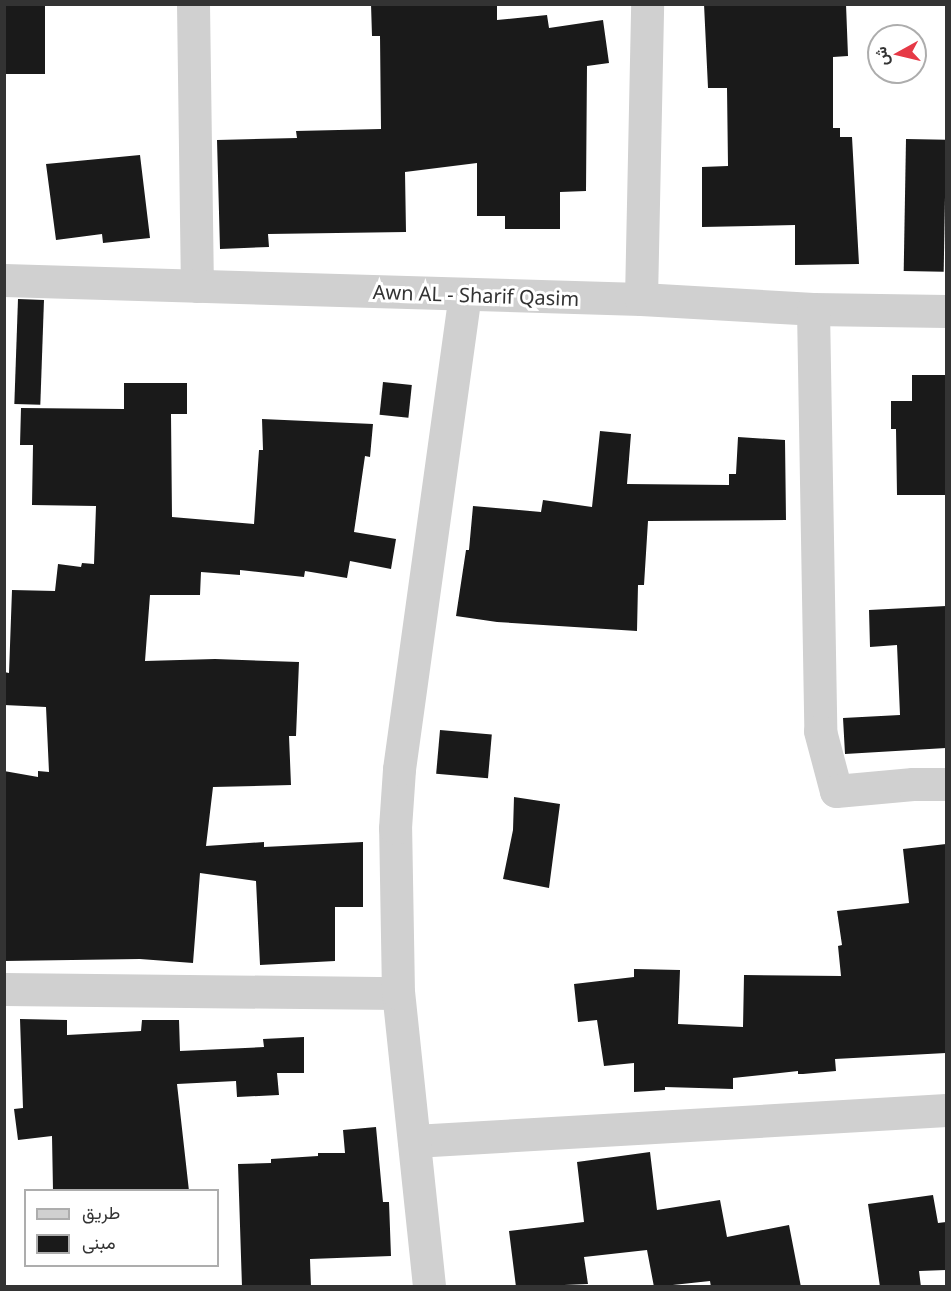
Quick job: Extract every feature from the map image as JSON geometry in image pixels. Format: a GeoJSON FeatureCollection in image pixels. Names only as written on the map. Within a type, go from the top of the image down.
{"type":"FeatureCollection","features":[{"type":"Feature","properties":{"kind":"street"},"geometry":{"type":"LineString","coordinates":[[193,4],[197,286]]}},
{"type":"Feature","properties":{"kind":"street"},"geometry":{"type":"LineString","coordinates":[[641,299],[647,4]]}},
{"type":"Feature","properties":{"kind":"street","name":"Awn AL - Sharif Qasim"},"geometry":{"type":"LineString","coordinates":[[4,280],[641,299],[813,309],[946,311]]}},
{"type":"Feature","properties":{"kind":"street"},"geometry":{"type":"LineString","coordinates":[[429,1287],[398,993],[395,828],[399,769],[465,295]]}},
{"type":"Feature","properties":{"kind":"street"},"geometry":{"type":"LineString","coordinates":[[813,309],[820,730],[836,791],[913,784],[946,784]]}},
{"type":"Feature","properties":{"kind":"street"},"geometry":{"type":"LineString","coordinates":[[4,989],[398,993]]}},
{"type":"Feature","properties":{"kind":"street"},"geometry":{"type":"LineString","coordinates":[[414,1141],[946,1110]]}},
{"type":"Feature","properties":{"kind":"building"},"geometry":{"type":"Polygon","coordinates":[[[4,4],[45,4],[45,74],[4,74],[4,4]]]}},
{"type":"Feature","properties":{"kind":"building"},"geometry":{"type":"Polygon","coordinates":[[[371,4],[497,4],[497,20],[547,15],[549,28],[603,20],[609,63],[587,66],[586,191],[560,192],[560,229],[505,229],[505,216],[477,216],[477,163],[405,172],[406,232],[268,234],[269,247],[220,249],[217,140],[297,138],[296,131],[381,129],[380,36],[372,36],[371,4]]]}},
{"type":"Feature","properties":{"kind":"building"},"geometry":{"type":"Polygon","coordinates":[[[704,4],[846,4],[848,56],[833,57],[833,128],[840,128],[840,137],[852,137],[859,264],[795,265],[795,225],[702,227],[702,167],[728,166],[727,88],[708,88],[704,4]]]}},
{"type":"Feature","properties":{"kind":"building"},"geometry":{"type":"Polygon","coordinates":[[[906,139],[946,140],[944,272],[904,271],[906,139]]]}},
{"type":"Feature","properties":{"kind":"building"},"geometry":{"type":"Polygon","coordinates":[[[140,155],[150,238],[103,243],[102,234],[56,240],[46,164],[140,155]]]}},
{"type":"Feature","properties":{"kind":"building"},"geometry":{"type":"Polygon","coordinates":[[[18,299],[44,300],[40,405],[14,404],[18,299]]]}},
{"type":"Feature","properties":{"kind":"building"},"geometry":{"type":"Polygon","coordinates":[[[912,375],[946,375],[946,495],[897,495],[896,429],[891,429],[891,401],[912,401],[912,375]]]}},
{"type":"Feature","properties":{"kind":"building"},"geometry":{"type":"Polygon","coordinates":[[[383,382],[412,385],[408,418],[380,415],[383,382]]]}},
{"type":"Feature","properties":{"kind":"building"},"geometry":{"type":"Polygon","coordinates":[[[124,383],[187,383],[187,414],[171,414],[172,517],[254,524],[259,450],[263,450],[262,419],[373,424],[370,457],[365,456],[354,532],[396,539],[391,569],[350,561],[347,578],[305,571],[304,577],[240,570],[240,575],[201,572],[200,595],[150,595],[145,661],[215,659],[299,662],[296,736],[289,736],[291,785],[213,787],[206,846],[264,842],[264,847],[363,842],[363,907],[335,907],[335,961],[260,965],[256,881],[200,873],[193,963],[140,959],[4,961],[4,771],[38,777],[38,771],[49,772],[46,707],[4,705],[4,672],[9,673],[12,590],[55,591],[58,564],[81,567],[82,563],[94,564],[96,506],[32,505],[33,445],[20,445],[21,408],[124,409],[124,383]]]}},
{"type":"Feature","properties":{"kind":"building"},"geometry":{"type":"Polygon","coordinates":[[[600,431],[631,434],[627,484],[729,485],[729,474],[736,474],[738,437],[785,440],[786,520],[648,521],[644,585],[638,585],[637,631],[497,622],[456,616],[466,550],[469,550],[473,506],[541,512],[543,500],[592,507],[600,431]]]}},
{"type":"Feature","properties":{"kind":"building"},"geometry":{"type":"Polygon","coordinates":[[[946,606],[946,748],[845,754],[843,718],[900,715],[897,645],[870,647],[869,610],[946,606]]]}},
{"type":"Feature","properties":{"kind":"building"},"geometry":{"type":"Polygon","coordinates":[[[440,730],[492,735],[488,778],[436,774],[440,730]]]}},
{"type":"Feature","properties":{"kind":"building"},"geometry":{"type":"Polygon","coordinates":[[[514,797],[560,804],[549,888],[503,879],[513,830],[514,797]]]}},
{"type":"Feature","properties":{"kind":"building"},"geometry":{"type":"Polygon","coordinates":[[[946,844],[946,1053],[835,1059],[836,1071],[798,1074],[798,1071],[733,1078],[733,1089],[665,1087],[665,1090],[634,1092],[634,1063],[604,1066],[597,1020],[578,1022],[574,984],[634,977],[634,969],[680,970],[678,1024],[743,1027],[744,975],[841,976],[838,946],[842,945],[837,911],[909,903],[903,849],[946,844]]]}},
{"type":"Feature","properties":{"kind":"building"},"geometry":{"type":"Polygon","coordinates":[[[20,1019],[67,1020],[67,1035],[141,1031],[142,1020],[179,1020],[180,1051],[264,1047],[263,1039],[304,1037],[304,1073],[277,1073],[279,1095],[237,1097],[236,1081],[177,1084],[189,1189],[53,1189],[52,1136],[18,1140],[14,1109],[23,1108],[20,1019]]]}},
{"type":"Feature","properties":{"kind":"building"},"geometry":{"type":"Polygon","coordinates":[[[376,1127],[383,1202],[389,1202],[391,1256],[310,1259],[311,1287],[242,1287],[238,1164],[271,1163],[271,1159],[318,1156],[318,1153],[345,1153],[343,1130],[376,1127]]]}},
{"type":"Feature","properties":{"kind":"building"},"geometry":{"type":"Polygon","coordinates":[[[650,1152],[657,1210],[720,1200],[727,1237],[789,1225],[801,1287],[711,1287],[710,1281],[654,1287],[647,1250],[584,1257],[588,1284],[516,1287],[509,1231],[584,1222],[577,1162],[650,1152]]]}},
{"type":"Feature","properties":{"kind":"building"},"geometry":{"type":"Polygon","coordinates":[[[933,1195],[938,1223],[946,1222],[946,1270],[919,1271],[921,1287],[880,1287],[868,1204],[933,1195]]]}}]}
